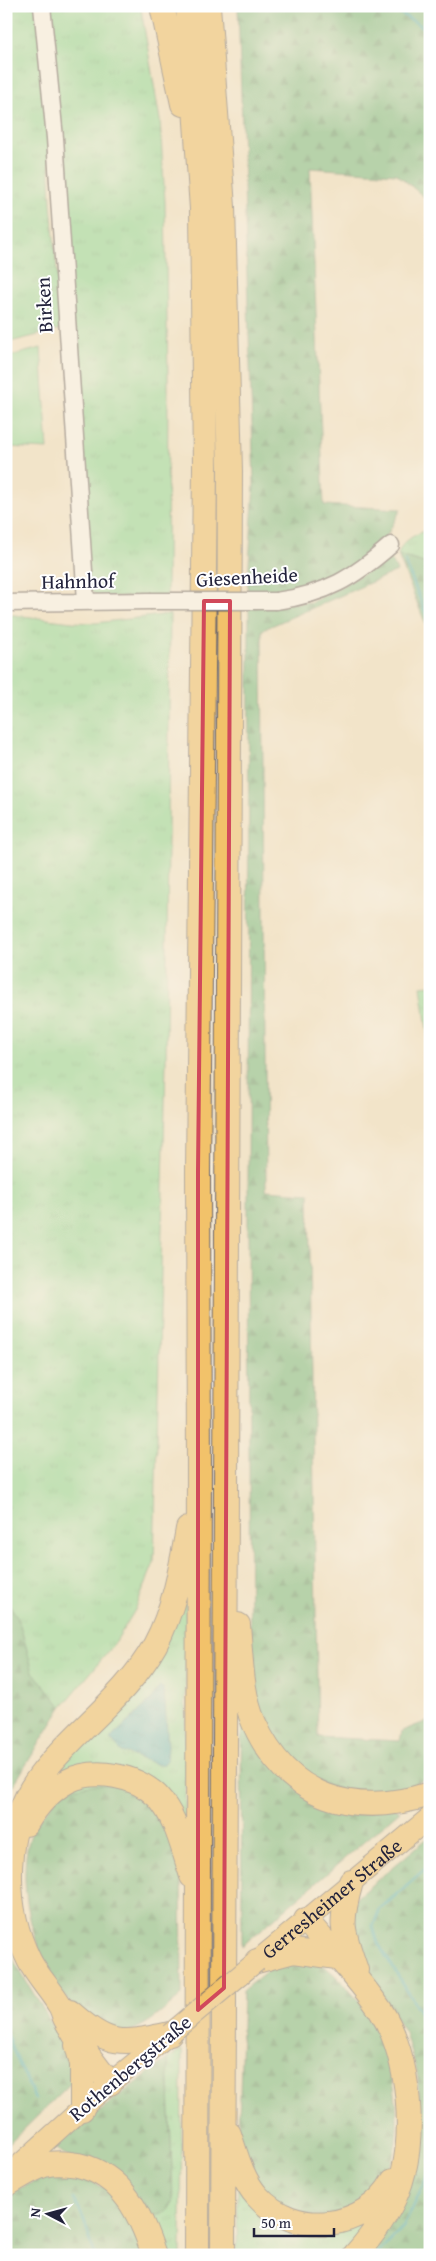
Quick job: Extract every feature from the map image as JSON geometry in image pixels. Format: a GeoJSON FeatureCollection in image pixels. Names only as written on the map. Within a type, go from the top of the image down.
{"type":"FeatureCollection","features":[{"type":"Feature","properties":{"kind":"highway"},"geometry":{"type":"LineString","coordinates":[[162,6],[200,176]]}},
{"type":"Feature","properties":{"kind":"highway"},"geometry":{"type":"LineString","coordinates":[[188,6],[200,176],[205,466],[198,1172],[200,1469],[197,2255]]}},
{"type":"Feature","properties":{"kind":"highway"},"geometry":{"type":"LineString","coordinates":[[208,6],[224,207],[230,471],[223,2255]]}},
{"type":"Feature","properties":{"kind":"highway"},"geometry":{"type":"LineString","coordinates":[[110,2083],[96,2066],[72,2029],[60,2006],[29,1961],[17,1929],[11,1881],[12,1851],[20,1811],[29,1792],[62,1750],[113,1700],[134,1675],[155,1645],[170,1611],[178,1581],[200,1469]]}},
{"type":"Feature","properties":{"kind":"highway"},"geometry":{"type":"LineString","coordinates":[[226,1504],[247,1701],[254,1723],[272,1755],[300,1782],[336,1800],[355,1804],[386,1805],[406,1802],[430,1794]]}},
{"type":"Feature","properties":{"kind":"highway"},"geometry":{"type":"LineString","coordinates":[[12,1851],[35,1808],[52,1792],[68,1781],[84,1776],[119,1776],[138,1783],[156,1796],[168,1811],[179,1836],[198,1897]]}},
{"type":"Feature","properties":{"kind":"highway"},"geometry":{"type":"LineString","coordinates":[[351,1882],[342,1918],[343,1928],[360,1984]]}},
{"type":"Feature","properties":{"kind":"highway"},"geometry":{"type":"LineString","coordinates":[[306,1920],[382,2013],[401,2062],[407,2092],[409,2118],[406,2157],[398,2190],[389,2210],[373,2236],[355,2255]]}},
{"type":"Feature","properties":{"kind":"highway"},"geometry":{"type":"LineString","coordinates":[[257,1961],[294,1951],[337,1957]]}},
{"type":"Feature","properties":{"kind":"highway"},"geometry":{"type":"LineString","coordinates":[[60,2006],[89,2030],[111,2040],[132,2042],[170,2034]]}},
{"type":"Feature","properties":{"kind":"highway"},"geometry":{"type":"LineString","coordinates":[[72,2029],[82,2064],[82,2108]]}},
{"type":"Feature","properties":{"kind":"highway"},"geometry":{"type":"LineString","coordinates":[[224,2121],[245,2178],[257,2196],[272,2210],[291,2219],[312,2225],[346,2220],[365,2212],[390,2187],[406,2157]]}},
{"type":"Feature","properties":{"kind":"highway"},"geometry":{"type":"LineString","coordinates":[[6,2185],[27,2173],[51,2163],[74,2165],[97,2171],[111,2179],[131,2202],[154,2255]]}},
{"type":"Feature","properties":{"kind":"main road","name":"Gerresheimer Straße"},"geometry":{"type":"LineString","coordinates":[[257,1961],[430,1817]]}},
{"type":"Feature","properties":{"kind":"main road","name":"Rothenbergstraße"},"geometry":{"type":"LineString","coordinates":[[6,2177],[110,2083],[257,1961]]}},
{"type":"Feature","properties":{"kind":"street","name":"Birken"},"geometry":{"type":"LineString","coordinates":[[42,6],[55,138],[86,601]]}},
{"type":"Feature","properties":{"kind":"street","name":"Giesenheide"},"geometry":{"type":"LineString","coordinates":[[150,601],[276,601],[320,592],[342,582],[392,545]]}},
{"type":"Feature","properties":{"kind":"street","name":"Hahnhof"},"geometry":{"type":"LineString","coordinates":[[6,603],[150,601]]}},
{"type":"Feature","properties":{"kind":"highlighted area"},"geometry":{"type":"Polygon","coordinates":[[[204,601],[230,601],[224,1988],[198,2010],[198,1172],[204,601]]]}},
{"type":"Feature","properties":{"kind":"green space"},"geometry":{"type":"Polygon","coordinates":[[[6,6],[38,6],[47,103],[51,204],[62,329],[6,343],[6,6]]]}},
{"type":"Feature","properties":{"kind":"green space"},"geometry":{"type":"Polygon","coordinates":[[[45,6],[140,6],[141,9],[160,120],[165,202],[168,380],[167,598],[97,596],[88,588],[45,6]]]}},
{"type":"Feature","properties":{"kind":"green space"},"geometry":{"type":"Polygon","coordinates":[[[238,6],[430,6],[430,202],[397,174],[310,168],[324,505],[401,509],[381,547],[337,576],[286,596],[247,596],[254,484],[238,6]]]}},
{"type":"Feature","properties":{"kind":"green space"},"geometry":{"type":"Polygon","coordinates":[[[41,348],[48,449],[6,447],[6,357],[41,348]]]}},
{"type":"Feature","properties":{"kind":"green space"},"geometry":{"type":"Polygon","coordinates":[[[430,528],[430,565],[398,555],[406,541],[430,528]]]}},
{"type":"Feature","properties":{"kind":"green space"},"geometry":{"type":"Polygon","coordinates":[[[398,555],[430,565],[430,635],[398,555]]]}},
{"type":"Feature","properties":{"kind":"green space"},"geometry":{"type":"Polygon","coordinates":[[[391,559],[397,571],[262,630],[266,1190],[309,1193],[318,1737],[400,1741],[402,1731],[430,1720],[430,1777],[398,1791],[343,1793],[294,1768],[258,1713],[250,1673],[248,1221],[249,606],[312,602],[391,559]]]}},
{"type":"Feature","properties":{"kind":"green space"},"geometry":{"type":"Polygon","coordinates":[[[6,614],[96,623],[170,614],[166,1062],[154,1563],[135,1610],[113,1646],[62,1707],[33,1672],[18,1618],[6,1600],[6,614]]]}},
{"type":"Feature","properties":{"kind":"green space"},"geometry":{"type":"Polygon","coordinates":[[[430,985],[430,1052],[421,986],[430,985]]]}},
{"type":"Feature","properties":{"kind":"green space"},"geometry":{"type":"Polygon","coordinates":[[[186,1597],[185,1819],[32,1795],[186,1597]]]}},
{"type":"Feature","properties":{"kind":"green space"},"geometry":{"type":"Polygon","coordinates":[[[6,1600],[18,1618],[33,1672],[62,1707],[11,1789],[6,1810],[6,1600]]]}},
{"type":"Feature","properties":{"kind":"green space"},"geometry":{"type":"Polygon","coordinates":[[[241,1691],[271,1764],[400,1811],[242,1946],[241,1691]]]}},
{"type":"Feature","properties":{"kind":"green space"},"geometry":{"type":"Polygon","coordinates":[[[124,1785],[154,1804],[181,1863],[182,1995],[145,2024],[119,2034],[89,2017],[73,2005],[59,1989],[38,1946],[26,1895],[25,1870],[28,1847],[34,1827],[61,1794],[83,1786],[124,1785]]]}},
{"type":"Feature","properties":{"kind":"green space"},"geometry":{"type":"Polygon","coordinates":[[[430,1836],[430,2255],[367,2255],[417,2148],[420,2106],[417,2072],[405,2033],[357,1953],[347,1926],[357,1897],[430,1836]]]}},
{"type":"Feature","properties":{"kind":"green space"},"geometry":{"type":"Polygon","coordinates":[[[6,1934],[14,1961],[72,2057],[71,2083],[6,2147],[6,1934]]]}},
{"type":"Feature","properties":{"kind":"green space"},"geometry":{"type":"Polygon","coordinates":[[[284,1961],[322,1964],[353,1994],[377,2030],[390,2068],[395,2090],[396,2136],[393,2157],[386,2176],[374,2192],[354,2206],[334,2214],[312,2214],[292,2208],[274,2198],[258,2182],[246,2163],[238,2136],[243,1990],[272,1967],[284,1961]]]}},
{"type":"Feature","properties":{"kind":"green space"},"geometry":{"type":"Polygon","coordinates":[[[182,2050],[181,2255],[161,2255],[147,2217],[173,2202],[168,2058],[182,2050]]]}},
{"type":"Feature","properties":{"kind":"green space"},"geometry":{"type":"Polygon","coordinates":[[[168,2058],[173,2202],[167,2212],[147,2217],[60,2151],[55,2145],[168,2058]]]}},
{"type":"Feature","properties":{"kind":"green space"},"geometry":{"type":"Polygon","coordinates":[[[61,2169],[117,2193],[147,2255],[6,2255],[6,2195],[61,2169]]]}},
{"type":"Feature","properties":{"kind":"green space"},"geometry":{"type":"Polygon","coordinates":[[[238,2179],[383,2201],[351,2255],[237,2255],[238,2179]]]}},
{"type":"Feature","properties":{"kind":"water"},"geometry":{"type":"Polygon","coordinates":[[[160,1686],[164,1689],[168,1745],[167,1760],[164,1764],[158,1765],[122,1752],[110,1739],[151,1700],[160,1686]]]}},
{"type":"Feature","properties":{"kind":"waterway"},"geometry":{"type":"LineString","coordinates":[[388,6],[430,31]]}},
{"type":"Feature","properties":{"kind":"waterway"},"geometry":{"type":"LineString","coordinates":[[430,159],[425,167],[430,171]]}},
{"type":"Feature","properties":{"kind":"waterway"},"geometry":{"type":"LineString","coordinates":[[405,561],[430,624]]}},
{"type":"Feature","properties":{"kind":"waterway"},"geometry":{"type":"LineString","coordinates":[[430,1865],[380,1909],[373,1926],[378,1943],[422,2015],[430,2045]]}},
{"type":"Feature","properties":{"kind":"waterway"},"geometry":{"type":"LineString","coordinates":[[6,2034],[35,2099]]}},
{"type":"Feature","properties":{"kind":"waterway"},"geometry":{"type":"LineString","coordinates":[[376,2255],[403,2227],[430,2172]]}},
{"type":"Feature","properties":{"kind":"waterway"},"geometry":{"type":"LineString","coordinates":[[74,2199],[84,2220],[95,2255]]}}]}
